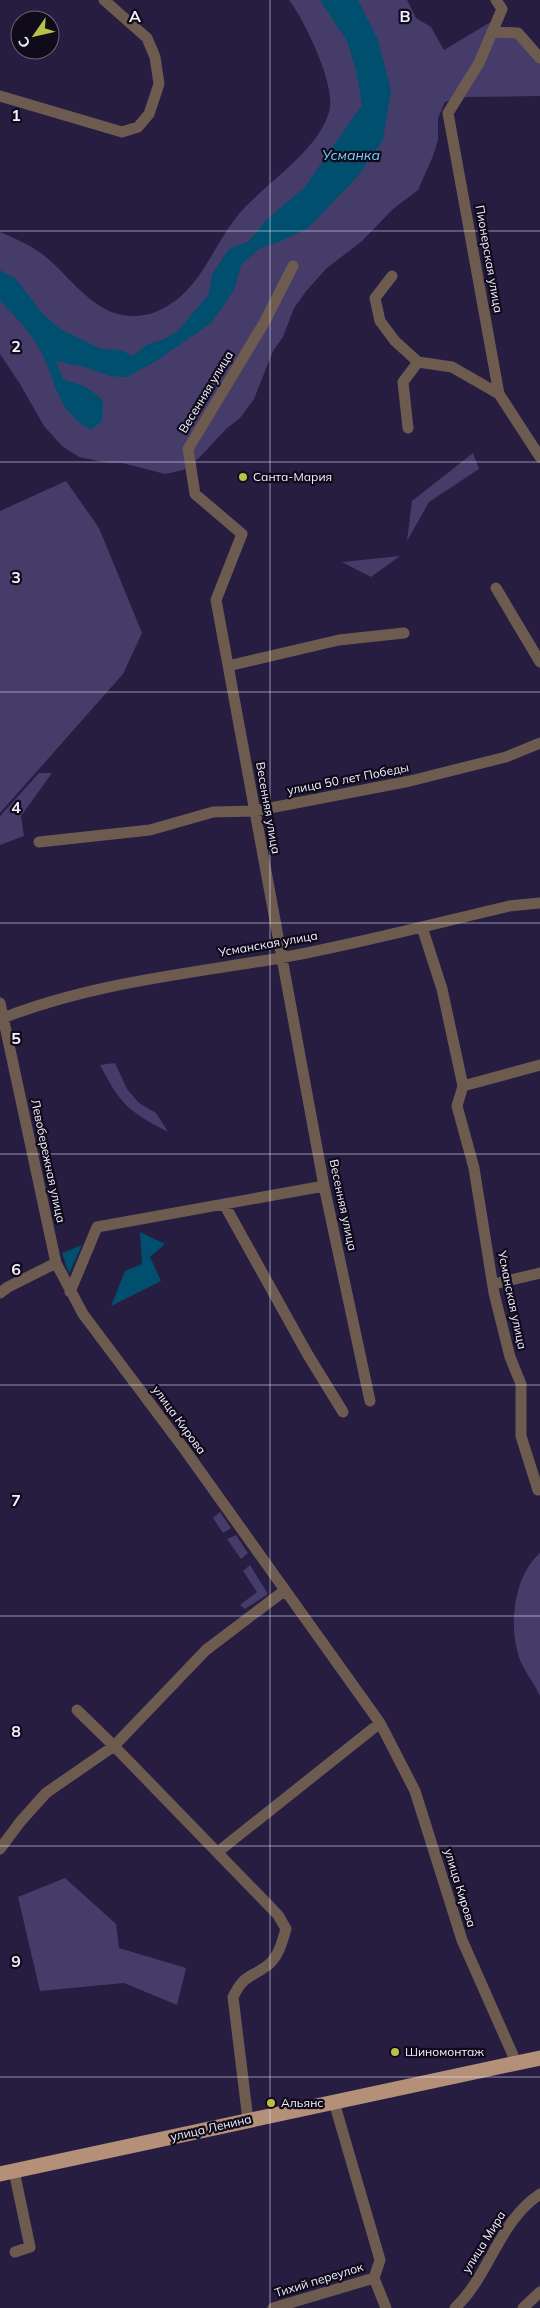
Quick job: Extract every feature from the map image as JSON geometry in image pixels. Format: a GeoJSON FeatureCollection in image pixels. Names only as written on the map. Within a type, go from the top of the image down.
{"type":"FeatureCollection","features":[{"type":"Feature","properties":{"kind":"main road","name":"улица Ленина"},"geometry":{"type":"LineString","coordinates":[[7,2172],[334,2102],[375,2095],[540,2058]]}},
{"type":"Feature","properties":{"kind":"street"},"geometry":{"type":"LineString","coordinates":[[0,96],[122,132],[138,127],[148,114],[159,84],[155,57],[147,38],[104,0]]}},
{"type":"Feature","properties":{"kind":"street","name":"Пионерская улица"},"geometry":{"type":"LineString","coordinates":[[496,0],[502,9],[479,63],[448,112],[499,394],[540,457]]}},
{"type":"Feature","properties":{"kind":"street"},"geometry":{"type":"LineString","coordinates":[[492,32],[518,33],[540,58]]}},
{"type":"Feature","properties":{"kind":"street","name":"Весенняя улица"},"geometry":{"type":"LineString","coordinates":[[293,266],[264,323],[188,449],[195,494],[242,534],[216,600],[280,958],[324,1186],[370,1401]]}},
{"type":"Feature","properties":{"kind":"street"},"geometry":{"type":"LineString","coordinates":[[392,276],[375,298],[380,321],[395,341],[418,362],[452,367],[499,394]]}},
{"type":"Feature","properties":{"kind":"street"},"geometry":{"type":"LineString","coordinates":[[408,428],[402,382],[418,362]]}},
{"type":"Feature","properties":{"kind":"street"},"geometry":{"type":"LineString","coordinates":[[496,588],[540,662]]}},
{"type":"Feature","properties":{"kind":"street"},"geometry":{"type":"LineString","coordinates":[[228,666],[339,640],[404,632]]}},
{"type":"Feature","properties":{"kind":"street","name":"улица 50 лет Победы"},"geometry":{"type":"LineString","coordinates":[[39,842],[150,830],[213,812],[254,811],[410,781],[506,757],[540,743]]}},
{"type":"Feature","properties":{"kind":"street","name":"Усманская улица"},"geometry":{"type":"LineString","coordinates":[[3,1018],[38,1004],[140,979],[280,958],[509,906],[540,903]]}},
{"type":"Feature","properties":{"kind":"street"},"geometry":{"type":"LineString","coordinates":[[422,927],[442,989],[463,1086],[540,1065]]}},
{"type":"Feature","properties":{"kind":"street","name":"Левобережная улица"},"geometry":{"type":"LineString","coordinates":[[0,1003],[56,1263]]}},
{"type":"Feature","properties":{"kind":"street","name":"Усманская улица"},"geometry":{"type":"LineString","coordinates":[[463,1086],[457,1106],[474,1168],[494,1293],[510,1357],[521,1384],[521,1436],[538,1490]]}},
{"type":"Feature","properties":{"kind":"street"},"geometry":{"type":"LineString","coordinates":[[70,1292],[98,1227],[324,1186]]}},
{"type":"Feature","properties":{"kind":"street"},"geometry":{"type":"LineString","coordinates":[[224,1204],[308,1355],[343,1412]]}},
{"type":"Feature","properties":{"kind":"street"},"geometry":{"type":"LineString","coordinates":[[0,1294],[8,1287],[56,1263]]}},
{"type":"Feature","properties":{"kind":"street","name":"улица Кирова"},"geometry":{"type":"LineString","coordinates":[[56,1263],[83,1314],[185,1450],[380,1723],[415,1790],[462,1940],[516,2062]]}},
{"type":"Feature","properties":{"kind":"street"},"geometry":{"type":"LineString","coordinates":[[494,1284],[540,1273]]}},
{"type":"Feature","properties":{"kind":"street"},"geometry":{"type":"LineString","coordinates":[[0,1849],[20,1822],[46,1793],[114,1746],[206,1650],[284,1591]]}},
{"type":"Feature","properties":{"kind":"street"},"geometry":{"type":"LineString","coordinates":[[78,1710],[278,1914],[286,1929],[280,1949],[269,1964],[241,1982],[233,1997],[248,2120]]}},
{"type":"Feature","properties":{"kind":"street"},"geometry":{"type":"LineString","coordinates":[[218,1851],[380,1723]]}},
{"type":"Feature","properties":{"kind":"street"},"geometry":{"type":"LineString","coordinates":[[334,2102],[380,2260],[374,2278],[386,2308]]}},
{"type":"Feature","properties":{"kind":"street"},"geometry":{"type":"LineString","coordinates":[[7,2172],[30,2247],[15,2252]]}},
{"type":"Feature","properties":{"kind":"street","name":"улица Мира"},"geometry":{"type":"LineString","coordinates":[[455,2308],[466,2298],[509,2224],[522,2208],[540,2194]]}},
{"type":"Feature","properties":{"kind":"street","name":"Тихий переулок"},"geometry":{"type":"LineString","coordinates":[[273,2308],[374,2278]]}},
{"type":"Feature","properties":{"kind":"street"},"geometry":{"type":"LineString","coordinates":[[523,2308],[540,2292]]}},
{"type":"Feature","properties":{"kind":"shaded area"},"geometry":{"type":"Polygon","coordinates":[[[289,0],[407,0],[416,18],[431,27],[444,50],[489,23],[540,52],[540,96],[461,97],[445,102],[438,118],[438,140],[418,190],[393,209],[362,241],[327,268],[307,290],[294,308],[283,337],[273,351],[254,399],[240,418],[226,429],[199,458],[183,470],[165,474],[123,463],[109,463],[79,457],[62,446],[44,426],[0,354],[0,232],[38,251],[82,292],[106,310],[120,315],[136,316],[148,314],[160,310],[180,297],[197,278],[239,214],[305,151],[325,123],[330,108],[328,83],[317,52],[303,22],[289,0]]]}},
{"type":"Feature","properties":{"kind":"shaded area"},"geometry":{"type":"Polygon","coordinates":[[[473,453],[479,469],[429,502],[407,541],[412,501],[473,453]]]}},
{"type":"Feature","properties":{"kind":"shaded area"},"geometry":{"type":"Polygon","coordinates":[[[66,481],[99,528],[142,633],[123,674],[0,813],[0,511],[66,481]]]}},
{"type":"Feature","properties":{"kind":"shaded area"},"geometry":{"type":"Polygon","coordinates":[[[400,556],[371,577],[342,562],[400,556]]]}},
{"type":"Feature","properties":{"kind":"shaded area"},"geometry":{"type":"Polygon","coordinates":[[[39,773],[52,773],[21,816],[24,836],[0,845],[0,816],[39,773]]]}},
{"type":"Feature","properties":{"kind":"shaded area"},"geometry":{"type":"Polygon","coordinates":[[[115,1063],[127,1089],[139,1103],[156,1113],[168,1132],[134,1112],[120,1098],[100,1065],[115,1063]]]}},
{"type":"Feature","properties":{"kind":"shaded area"},"geometry":{"type":"Polygon","coordinates":[[[220,1512],[231,1528],[223,1533],[213,1518],[220,1512]]]}},
{"type":"Feature","properties":{"kind":"shaded area"},"geometry":{"type":"Polygon","coordinates":[[[236,1535],[248,1553],[241,1559],[227,1539],[236,1535]]]}},
{"type":"Feature","properties":{"kind":"shaded area"},"geometry":{"type":"Polygon","coordinates":[[[540,1553],[540,1696],[518,1654],[515,1642],[514,1614],[519,1587],[524,1574],[540,1553]]]}},
{"type":"Feature","properties":{"kind":"shaded area"},"geometry":{"type":"Polygon","coordinates":[[[250,1565],[268,1594],[245,1609],[240,1605],[257,1592],[243,1571],[250,1565]]]}},
{"type":"Feature","properties":{"kind":"shaded area"},"geometry":{"type":"Polygon","coordinates":[[[65,1878],[116,1924],[119,1948],[186,1968],[177,2005],[124,1983],[40,1991],[18,1897],[65,1878]]]}},
{"type":"Feature","properties":{"kind":"water","name":"Усманка"},"geometry":{"type":"Polygon","coordinates":[[[320,0],[358,0],[378,40],[391,91],[383,140],[358,176],[308,228],[279,242],[260,248],[241,265],[234,290],[211,323],[156,361],[127,377],[110,376],[84,367],[56,361],[63,379],[86,387],[103,400],[102,421],[91,430],[70,414],[59,396],[37,344],[0,301],[0,270],[16,279],[43,314],[60,329],[101,349],[120,350],[133,356],[148,344],[162,340],[178,331],[209,294],[212,274],[229,249],[249,241],[267,219],[304,188],[362,105],[356,70],[347,41],[320,0]]]}},
{"type":"Feature","properties":{"kind":"water"},"geometry":{"type":"Polygon","coordinates":[[[140,1232],[165,1244],[150,1257],[161,1281],[111,1306],[125,1271],[142,1264],[140,1232]]]}},
{"type":"Feature","properties":{"kind":"water"},"geometry":{"type":"Polygon","coordinates":[[[82,1245],[69,1274],[62,1253],[82,1245]]]}},
{"type":"Feature","properties":{"kind":"place","name":"Санта-Мария"},"geometry":{"type":"Point","coordinates":[243,477]}},
{"type":"Feature","properties":{"kind":"place","name":"Шиномонтаж"},"geometry":{"type":"Point","coordinates":[395,2052]}},
{"type":"Feature","properties":{"kind":"place","name":"Альянс"},"geometry":{"type":"Point","coordinates":[271,2103]}}]}
